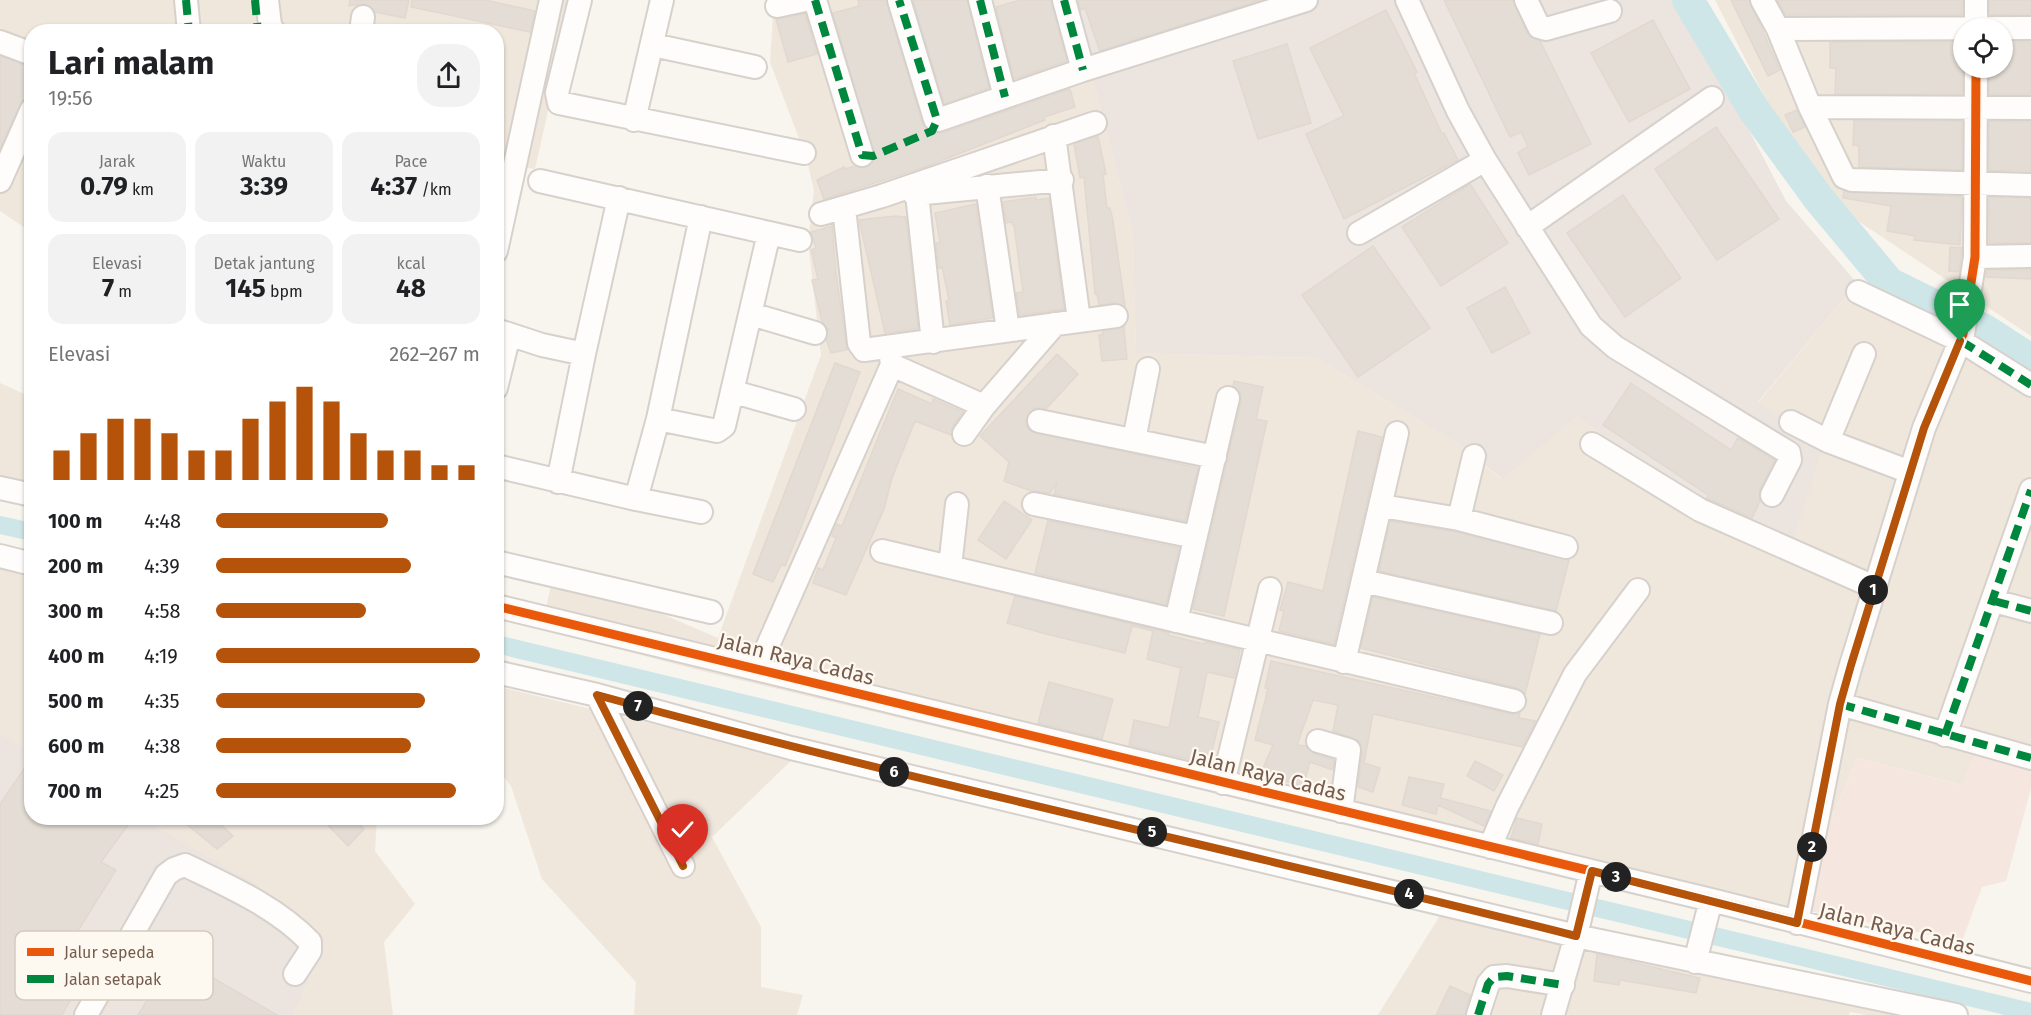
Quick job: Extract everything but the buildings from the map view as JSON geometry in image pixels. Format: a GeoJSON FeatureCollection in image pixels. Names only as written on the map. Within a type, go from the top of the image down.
{"type":"FeatureCollection","features":[{"type":"Feature","properties":{"kind":"street"},"geometry":{"type":"LineString","coordinates":[[186,0],[188,24]]}},
{"type":"Feature","properties":{"kind":"street"},"geometry":{"type":"LineString","coordinates":[[255,0],[257,24]]}},
{"type":"Feature","properties":{"kind":"street"},"geometry":{"type":"LineString","coordinates":[[267,0],[270,24]]}},
{"type":"Feature","properties":{"kind":"street"},"geometry":{"type":"LineString","coordinates":[[504,214],[551,0]]}},
{"type":"Feature","properties":{"kind":"street"},"geometry":{"type":"LineString","coordinates":[[580,0],[557,100],[566,105],[634,120],[804,153]]}},
{"type":"Feature","properties":{"kind":"street"},"geometry":{"type":"LineString","coordinates":[[634,120],[662,0]]}},
{"type":"Feature","properties":{"kind":"street"},"geometry":{"type":"LineString","coordinates":[[777,6],[805,0]]}},
{"type":"Feature","properties":{"kind":"street"},"geometry":{"type":"LineString","coordinates":[[815,0],[862,155]]}},
{"type":"Feature","properties":{"kind":"street"},"geometry":{"type":"LineString","coordinates":[[899,0],[935,119],[940,120],[1083,70],[1306,0]]}},
{"type":"Feature","properties":{"kind":"street"},"geometry":{"type":"LineString","coordinates":[[981,0],[1005,97]]}},
{"type":"Feature","properties":{"kind":"street"},"geometry":{"type":"LineString","coordinates":[[1064,0],[1083,70]]}},
{"type":"Feature","properties":{"kind":"street"},"geometry":{"type":"LineString","coordinates":[[1407,0],[1458,111],[1485,160],[1591,326],[1601,337],[1789,453],[1790,460],[1772,495]]}},
{"type":"Feature","properties":{"kind":"street"},"geometry":{"type":"LineString","coordinates":[[1526,0],[1539,27],[1546,29],[1610,11]]}},
{"type":"Feature","properties":{"kind":"street"},"geometry":{"type":"LineString","coordinates":[[1762,0],[1779,29],[1810,107],[1847,179],[2031,185]]}},
{"type":"Feature","properties":{"kind":"street"},"geometry":{"type":"LineString","coordinates":[[1976,0],[1976,18]]}},
{"type":"Feature","properties":{"kind":"street"},"geometry":{"type":"LineString","coordinates":[[1779,29],[1953,28]]}},
{"type":"Feature","properties":{"kind":"street"},"geometry":{"type":"LineString","coordinates":[[2013,28],[2031,28]]}},
{"type":"Feature","properties":{"kind":"street"},"geometry":{"type":"LineString","coordinates":[[0,42],[24,51]]}},
{"type":"Feature","properties":{"kind":"street"},"geometry":{"type":"LineString","coordinates":[[653,45],[755,67]]}},
{"type":"Feature","properties":{"kind":"street"},"geometry":{"type":"LineString","coordinates":[[1797,923],[1840,704],[1924,428],[1962,337],[1970,303],[1975,257],[1976,78]]}},
{"type":"Feature","properties":{"kind":"street"},"geometry":{"type":"LineString","coordinates":[[1527,227],[1712,98]]}},
{"type":"Feature","properties":{"kind":"street"},"geometry":{"type":"LineString","coordinates":[[1810,107],[2031,108]]}},
{"type":"Feature","properties":{"kind":"street"},"geometry":{"type":"LineString","coordinates":[[821,214],[882,196],[1054,135],[1095,123]]}},
{"type":"Feature","properties":{"kind":"street"},"geometry":{"type":"LineString","coordinates":[[1054,135],[1062,180],[1079,320]]}},
{"type":"Feature","properties":{"kind":"street"},"geometry":{"type":"LineString","coordinates":[[0,182],[24,144]]}},
{"type":"Feature","properties":{"kind":"street"},"geometry":{"type":"LineString","coordinates":[[1359,233],[1485,160]]}},
{"type":"Feature","properties":{"kind":"street"},"geometry":{"type":"LineString","coordinates":[[882,196],[1062,180]]}},
{"type":"Feature","properties":{"kind":"street"},"geometry":{"type":"LineString","coordinates":[[540,181],[800,240]]}},
{"type":"Feature","properties":{"kind":"street"},"geometry":{"type":"LineString","coordinates":[[987,186],[1008,330]]}},
{"type":"Feature","properties":{"kind":"street"},"geometry":{"type":"LineString","coordinates":[[917,194],[933,342]]}},
{"type":"Feature","properties":{"kind":"street"},"geometry":{"type":"LineString","coordinates":[[558,482],[619,198]]}},
{"type":"Feature","properties":{"kind":"street"},"geometry":{"type":"LineString","coordinates":[[844,208],[859,343],[864,350],[891,356],[984,406]]}},
{"type":"Feature","properties":{"kind":"street"},"geometry":{"type":"LineString","coordinates":[[636,499],[658,418],[701,217]]}},
{"type":"Feature","properties":{"kind":"street"},"geometry":{"type":"LineString","coordinates":[[658,418],[721,430],[734,392],[769,233]]}},
{"type":"Feature","properties":{"kind":"street"},"geometry":{"type":"LineString","coordinates":[[1975,257],[2031,256]]}},
{"type":"Feature","properties":{"kind":"street"},"geometry":{"type":"LineString","coordinates":[[1858,292],[1962,337],[2031,385]]}},
{"type":"Feature","properties":{"kind":"street"},"geometry":{"type":"LineString","coordinates":[[751,314],[815,333]]}},
{"type":"Feature","properties":{"kind":"street"},"geometry":{"type":"LineString","coordinates":[[758,668],[891,356],[933,342],[1116,316]]}},
{"type":"Feature","properties":{"kind":"street"},"geometry":{"type":"LineString","coordinates":[[964,434],[984,406],[1055,324]]}},
{"type":"Feature","properties":{"kind":"street"},"geometry":{"type":"LineString","coordinates":[[504,333],[584,354]]}},
{"type":"Feature","properties":{"kind":"street"},"geometry":{"type":"LineString","coordinates":[[1828,441],[1864,354]]}},
{"type":"Feature","properties":{"kind":"street"},"geometry":{"type":"LineString","coordinates":[[1134,440],[1148,369]]}},
{"type":"Feature","properties":{"kind":"street"},"geometry":{"type":"LineString","coordinates":[[734,392],[794,409]]}},
{"type":"Feature","properties":{"kind":"street"},"geometry":{"type":"LineString","coordinates":[[1176,621],[1228,398]]}},
{"type":"Feature","properties":{"kind":"street"},"geometry":{"type":"LineString","coordinates":[[1039,421],[1215,457]]}},
{"type":"Feature","properties":{"kind":"street"},"geometry":{"type":"LineString","coordinates":[[1791,422],[1828,441],[1910,472]]}},
{"type":"Feature","properties":{"kind":"street"},"geometry":{"type":"LineString","coordinates":[[1344,662],[1382,506],[1396,433]]}},
{"type":"Feature","properties":{"kind":"street"},"geometry":{"type":"LineString","coordinates":[[1592,444],[1700,510],[1874,587]]}},
{"type":"Feature","properties":{"kind":"street"},"geometry":{"type":"LineString","coordinates":[[1459,519],[1474,456]]}},
{"type":"Feature","properties":{"kind":"street"},"geometry":{"type":"LineString","coordinates":[[504,468],[558,482],[701,512]]}},
{"type":"Feature","properties":{"kind":"street"},"geometry":{"type":"LineString","coordinates":[[0,488],[24,493]]}},
{"type":"Feature","properties":{"kind":"street"},"geometry":{"type":"LineString","coordinates":[[1945,735],[1994,601],[2031,490]]}},
{"type":"Feature","properties":{"kind":"street"},"geometry":{"type":"LineString","coordinates":[[950,567],[957,504]]}},
{"type":"Feature","properties":{"kind":"street"},"geometry":{"type":"LineString","coordinates":[[1034,504],[1195,537]]}},
{"type":"Feature","properties":{"kind":"street"},"geometry":{"type":"LineString","coordinates":[[1382,506],[1459,519],[1566,547]]}},
{"type":"Feature","properties":{"kind":"street"},"geometry":{"type":"LineString","coordinates":[[882,550],[1514,701]]}},
{"type":"Feature","properties":{"kind":"street"},"geometry":{"type":"LineString","coordinates":[[0,556],[24,562]]}},
{"type":"Feature","properties":{"kind":"street"},"geometry":{"type":"LineString","coordinates":[[504,564],[711,612]]}},
{"type":"Feature","properties":{"kind":"street"},"geometry":{"type":"LineString","coordinates":[[1363,581],[1551,623]]}},
{"type":"Feature","properties":{"kind":"street"},"geometry":{"type":"LineString","coordinates":[[1223,783],[1270,589]]}},
{"type":"Feature","properties":{"kind":"street"},"geometry":{"type":"LineString","coordinates":[[1490,847],[1507,807],[1575,674],[1638,590]]}},
{"type":"Feature","properties":{"kind":"street"},"geometry":{"type":"LineString","coordinates":[[1994,601],[2031,611]]}},
{"type":"Feature","properties":{"kind":"street","name":"Jalan Raya Cadas"},"geometry":{"type":"LineString","coordinates":[[504,608],[758,668],[1490,847],[1710,904],[1797,923],[2031,981]]}},
{"type":"Feature","properties":{"kind":"street"},"geometry":{"type":"LineString","coordinates":[[504,674],[597,695],[791,748],[1577,934],[1956,1015]]}},
{"type":"Feature","properties":{"kind":"street"},"geometry":{"type":"LineString","coordinates":[[597,695],[683,866]]}},
{"type":"Feature","properties":{"kind":"street"},"geometry":{"type":"LineString","coordinates":[[1840,704],[2031,758]]}},
{"type":"Feature","properties":{"kind":"street"},"geometry":{"type":"LineString","coordinates":[[1318,741],[1349,750],[1341,811]]}},
{"type":"Feature","properties":{"kind":"street"},"geometry":{"type":"LineString","coordinates":[[134,931],[166,875],[185,865],[244,894],[301,932],[310,942],[310,951],[295,974]]}},
{"type":"Feature","properties":{"kind":"street"},"geometry":{"type":"LineString","coordinates":[[1553,1015],[1577,934],[1591,874]]}},
{"type":"Feature","properties":{"kind":"street"},"geometry":{"type":"LineString","coordinates":[[1695,960],[1710,904]]}},
{"type":"Feature","properties":{"kind":"street"},"geometry":{"type":"LineString","coordinates":[[1478,1015],[1488,984],[1494,977],[1507,975],[1563,985]]}},
{"type":"Feature","properties":{"kind":"street"},"geometry":{"type":"LineString","coordinates":[[86,1015],[95,1000]]}},
{"type":"Feature","properties":{"kind":"shaded area"},"geometry":{"type":"Polygon","coordinates":[[[0,0],[573,0],[535,169],[504,164],[504,24],[24,24],[24,227],[0,211],[0,0]]]}},
{"type":"Feature","properties":{"kind":"shaded area"},"geometry":{"type":"Polygon","coordinates":[[[774,0],[1072,0],[1133,234],[1136,353],[1317,358],[1458,444],[1501,479],[1577,417],[1690,495],[1758,403],[1857,283],[1992,346],[2031,372],[2031,762],[1962,785],[1857,758],[1786,928],[706,672],[541,629],[555,568],[718,638],[821,355],[808,242],[814,190],[806,157],[770,62],[774,0]]]}},
{"type":"Feature","properties":{"kind":"shaded area"},"geometry":{"type":"Polygon","coordinates":[[[1072,0],[1681,0],[1786,201],[1857,283],[1758,402],[1824,445],[1792,543],[1690,495],[1577,417],[1502,479],[1458,444],[1317,358],[1136,353],[1133,234],[1072,0]]]}},
{"type":"Feature","properties":{"kind":"shaded area"},"geometry":{"type":"Polygon","coordinates":[[[1715,0],[2031,0],[2031,336],[1852,217],[1773,113],[1715,0]]]}},
{"type":"Feature","properties":{"kind":"shaded area"},"geometry":{"type":"Polygon","coordinates":[[[0,383],[24,394],[24,503],[0,498],[0,383]]]}},
{"type":"Feature","properties":{"kind":"shaded area"},"geometry":{"type":"Polygon","coordinates":[[[0,566],[24,572],[24,748],[0,733],[0,566]]]}},
{"type":"Feature","properties":{"kind":"shaded area"},"geometry":{"type":"Polygon","coordinates":[[[504,688],[794,758],[712,837],[761,927],[761,987],[803,995],[797,1015],[634,1015],[636,982],[542,879],[511,786],[504,777],[504,688]]]}},
{"type":"Feature","properties":{"kind":"shaded area"},"geometry":{"type":"Polygon","coordinates":[[[0,733],[24,748],[24,825],[152,825],[253,882],[323,950],[293,1015],[0,1015],[0,733]]]}},
{"type":"Feature","properties":{"kind":"shaded area"},"geometry":{"type":"Polygon","coordinates":[[[1976,751],[2031,762],[2031,788],[2006,881],[1982,887],[1962,941],[1795,908],[1857,758],[1961,785],[1976,751]]]}},
{"type":"Feature","properties":{"kind":"shaded area"},"geometry":{"type":"Polygon","coordinates":[[[152,825],[377,825],[375,851],[415,904],[384,942],[393,1015],[293,1015],[323,950],[171,836],[152,825]]]}},
{"type":"Feature","properties":{"kind":"shaded area"},"geometry":{"type":"Polygon","coordinates":[[[1444,909],[1923,1015],[1867,1015],[1850,1012],[1849,1015],[1378,1015],[1444,909]]]}},
{"type":"Feature","properties":{"kind":"waterway"},"geometry":{"type":"LineString","coordinates":[[1688,0],[1754,110],[1819,199],[1889,283],[1983,329],[2031,360]]}},
{"type":"Feature","properties":{"kind":"waterway"},"geometry":{"type":"LineString","coordinates":[[0,525],[24,530]]}},
{"type":"Feature","properties":{"kind":"waterway"},"geometry":{"type":"LineString","coordinates":[[504,646],[2031,1012]]}},
{"type":"Feature","properties":{"kind":"marked path"},"geometry":{"type":"LineString","coordinates":[[186,0],[188,24]]}},
{"type":"Feature","properties":{"kind":"marked path"},"geometry":{"type":"LineString","coordinates":[[255,0],[257,24]]}},
{"type":"Feature","properties":{"kind":"marked path"},"geometry":{"type":"LineString","coordinates":[[815,0],[862,155],[873,156],[932,131],[937,120],[899,0]]}},
{"type":"Feature","properties":{"kind":"marked path"},"geometry":{"type":"LineString","coordinates":[[980,0],[1005,97]]}},
{"type":"Feature","properties":{"kind":"marked path"},"geometry":{"type":"LineString","coordinates":[[1064,0],[1083,70]]}},
{"type":"Feature","properties":{"kind":"marked path"},"geometry":{"type":"LineString","coordinates":[[1961,341],[2031,385]]}},
{"type":"Feature","properties":{"kind":"marked path"},"geometry":{"type":"LineString","coordinates":[[1945,735],[2031,490]]}},
{"type":"Feature","properties":{"kind":"marked path"},"geometry":{"type":"LineString","coordinates":[[1994,601],[2031,611]]}},
{"type":"Feature","properties":{"kind":"marked path"},"geometry":{"type":"LineString","coordinates":[[1840,704],[2031,758]]}},
{"type":"Feature","properties":{"kind":"marked path"},"geometry":{"type":"LineString","coordinates":[[1478,1015],[1488,984],[1494,977],[1507,976],[1563,985]]}},
{"type":"Feature","properties":{"kind":"cycle path"},"geometry":{"type":"LineString","coordinates":[[1797,923],[1840,704],[1924,428],[1963,334],[1975,257],[1976,78]]}},
{"type":"Feature","properties":{"kind":"cycle path"},"geometry":{"type":"LineString","coordinates":[[504,608],[1711,900],[2031,981]]}},
{"type":"Feature","properties":{"kind":"route"},"geometry":{"type":"LineString","coordinates":[[683,866],[597,695],[791,748],[1446,902],[1576,936],[1592,871],[1797,923],[1840,704],[1924,428],[1960,341]]}}]}
